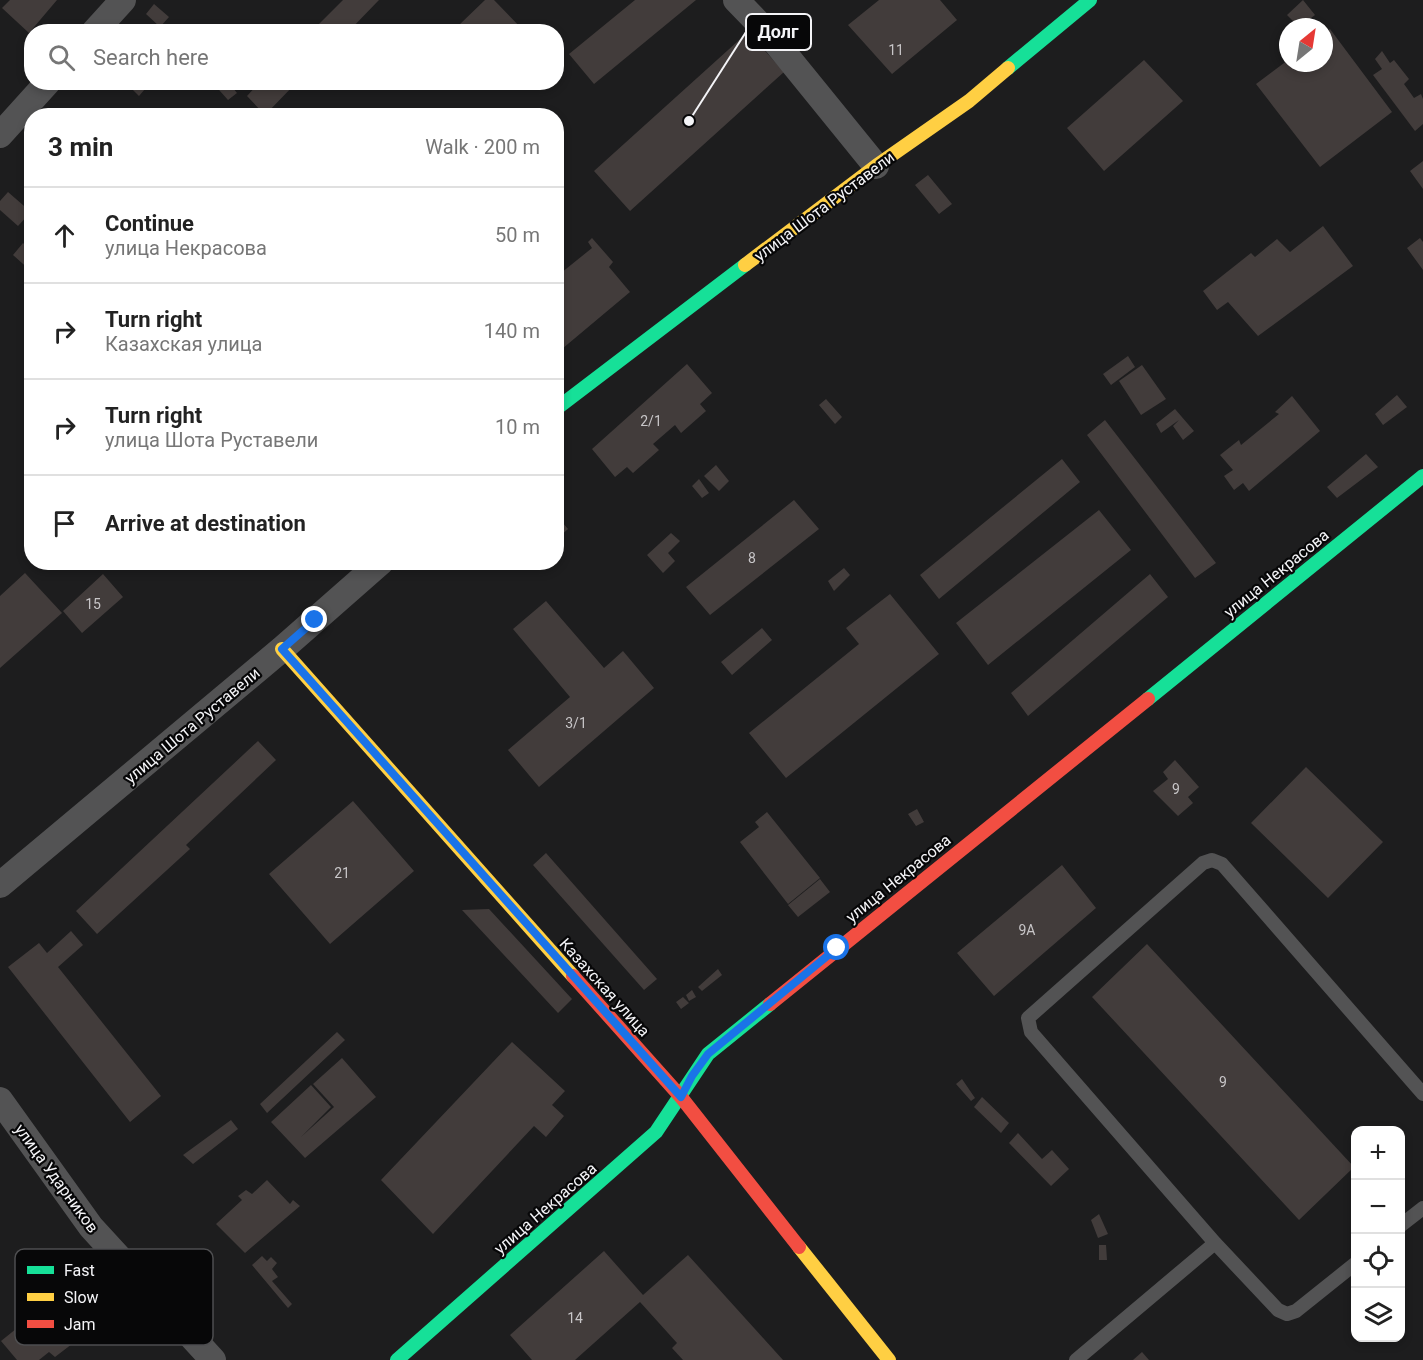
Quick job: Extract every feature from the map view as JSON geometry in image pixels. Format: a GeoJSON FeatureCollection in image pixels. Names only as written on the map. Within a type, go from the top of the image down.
{"type":"FeatureCollection","features":[{"type":"Feature","properties":{"kind":"street"},"geometry":{"type":"LineString","coordinates":[[101,24],[123,0]]}},
{"type":"Feature","properties":{"kind":"street"},"geometry":{"type":"LineString","coordinates":[[736,0],[768,33],[876,166]]}},
{"type":"Feature","properties":{"kind":"street","name":"улица Шота Руставели"},"geometry":{"type":"LineString","coordinates":[[564,403],[876,166],[969,101],[1090,0]]}},
{"type":"Feature","properties":{"kind":"street"},"geometry":{"type":"LineString","coordinates":[[24,108],[41,90]]}},
{"type":"Feature","properties":{"kind":"street"},"geometry":{"type":"LineString","coordinates":[[0,135],[24,108]]}},
{"type":"Feature","properties":{"kind":"street","name":"улица Некрасова"},"geometry":{"type":"LineString","coordinates":[[398,1360],[656,1132],[708,1054],[1423,476]]}},
{"type":"Feature","properties":{"kind":"street","name":"улица Шота Руставели"},"geometry":{"type":"LineString","coordinates":[[0,885],[282,649],[372,570]]}},
{"type":"Feature","properties":{"kind":"street","name":"Казахская улица"},"geometry":{"type":"LineString","coordinates":[[282,649],[681,1097],[889,1360]]}},
{"type":"Feature","properties":{"kind":"street","name":"улица Ударников"},"geometry":{"type":"LineString","coordinates":[[0,1100],[91,1227],[111,1249]]}},
{"type":"Feature","properties":{"kind":"street","name":"улица Ударников"},"geometry":{"type":"LineString","coordinates":[[199,1345],[213,1360]]}},
{"type":"Feature","properties":{"kind":"lane"},"geometry":{"type":"LineString","coordinates":[[1351,1267],[1296,1311],[1287,1314],[1278,1310],[1215,1243],[1030,1032],[1027,1023],[1031,1014],[1203,863],[1212,860],[1221,864],[1423,1094]]}},
{"type":"Feature","properties":{"kind":"lane"},"geometry":{"type":"LineString","coordinates":[[1405,1224],[1423,1208]]}},
{"type":"Feature","properties":{"kind":"lane"},"geometry":{"type":"LineString","coordinates":[[1076,1360],[1215,1243]]}},
{"type":"Feature","properties":{"kind":"building"},"geometry":{"type":"Polygon","coordinates":[[[10,0],[57,0],[37,24],[24,24],[24,28],[2,8],[10,0]]]}},
{"type":"Feature","properties":{"kind":"building"},"geometry":{"type":"Polygon","coordinates":[[[343,0],[379,0],[356,24],[319,24],[343,0]]]}},
{"type":"Feature","properties":{"kind":"building"},"geometry":{"type":"Polygon","coordinates":[[[485,0],[494,0],[517,24],[460,24],[485,0]]]}},
{"type":"Feature","properties":{"kind":"building"},"geometry":{"type":"Polygon","coordinates":[[[635,0],[696,0],[594,84],[569,54],[635,0]]]}},
{"type":"Feature","properties":{"kind":"building"},"geometry":{"type":"Polygon","coordinates":[[[879,0],[940,0],[957,20],[892,74],[848,25],[879,0]]]}},
{"type":"Feature","properties":{"kind":"building"},"geometry":{"type":"Polygon","coordinates":[[[1303,0],[1315,15],[1311,18],[1290,18],[1287,15],[1303,0]]]}},
{"type":"Feature","properties":{"kind":"building"},"geometry":{"type":"Polygon","coordinates":[[[154,4],[169,17],[163,24],[157,24],[146,14],[154,4]]]}},
{"type":"Feature","properties":{"kind":"building"},"geometry":{"type":"Polygon","coordinates":[[[748,32],[784,72],[630,211],[594,171],[748,32]]]}},
{"type":"Feature","properties":{"kind":"building"},"geometry":{"type":"Polygon","coordinates":[[[1333,33],[1392,112],[1320,167],[1256,84],[1279,67],[1279,72],[1333,72],[1333,33]]]}},
{"type":"Feature","properties":{"kind":"building"},"geometry":{"type":"Polygon","coordinates":[[[1382,51],[1390,63],[1394,60],[1409,79],[1404,84],[1414,98],[1421,94],[1423,124],[1415,131],[1373,75],[1382,69],[1375,59],[1382,51]]]}},
{"type":"Feature","properties":{"kind":"building"},"geometry":{"type":"Polygon","coordinates":[[[1144,60],[1183,101],[1104,171],[1067,128],[1144,60]]]}},
{"type":"Feature","properties":{"kind":"building"},"geometry":{"type":"Polygon","coordinates":[[[133,90],[144,90],[139,96],[133,90]]]}},
{"type":"Feature","properties":{"kind":"building"},"geometry":{"type":"Polygon","coordinates":[[[219,90],[235,90],[237,93],[228,100],[219,90]]]}},
{"type":"Feature","properties":{"kind":"building"},"geometry":{"type":"Polygon","coordinates":[[[253,90],[289,90],[272,108],[258,108],[247,96],[253,90]]]}},
{"type":"Feature","properties":{"kind":"building"},"geometry":{"type":"Polygon","coordinates":[[[1423,161],[1423,189],[1410,171],[1423,161]]]}},
{"type":"Feature","properties":{"kind":"building"},"geometry":{"type":"Polygon","coordinates":[[[928,175],[952,204],[939,214],[915,185],[928,175]]]}},
{"type":"Feature","properties":{"kind":"building"},"geometry":{"type":"Polygon","coordinates":[[[8,192],[24,206],[24,220],[18,226],[0,210],[0,201],[8,192]]]}},
{"type":"Feature","properties":{"kind":"building"},"geometry":{"type":"Polygon","coordinates":[[[1323,226],[1353,266],[1258,336],[1228,302],[1217,310],[1203,291],[1251,253],[1255,257],[1277,239],[1290,252],[1323,226]]]}},
{"type":"Feature","properties":{"kind":"building"},"geometry":{"type":"Polygon","coordinates":[[[592,238],[613,262],[609,267],[630,292],[564,347],[564,271],[592,248],[588,242],[592,238]]]}},
{"type":"Feature","properties":{"kind":"building"},"geometry":{"type":"Polygon","coordinates":[[[1420,238],[1423,242],[1423,270],[1407,248],[1420,238]]]}},
{"type":"Feature","properties":{"kind":"building"},"geometry":{"type":"Polygon","coordinates":[[[23,243],[24,244],[24,265],[13,255],[23,243]]]}},
{"type":"Feature","properties":{"kind":"building"},"geometry":{"type":"Polygon","coordinates":[[[1128,356],[1135,367],[1111,385],[1103,374],[1128,356]]]}},
{"type":"Feature","properties":{"kind":"building"},"geometry":{"type":"Polygon","coordinates":[[[687,364],[712,393],[700,404],[706,411],[681,433],[675,425],[653,444],[659,450],[633,473],[627,467],[615,477],[592,449],[687,364]]]}},
{"type":"Feature","properties":{"kind":"building"},"geometry":{"type":"Polygon","coordinates":[[[1142,365],[1166,399],[1141,415],[1119,381],[1142,365]]]}},
{"type":"Feature","properties":{"kind":"building"},"geometry":{"type":"Polygon","coordinates":[[[1397,395],[1407,407],[1383,425],[1375,414],[1397,395]]]}},
{"type":"Feature","properties":{"kind":"building"},"geometry":{"type":"Polygon","coordinates":[[[1292,396],[1320,431],[1249,491],[1243,483],[1234,490],[1224,476],[1233,470],[1220,455],[1239,440],[1241,445],[1279,414],[1275,412],[1292,396]]]}},
{"type":"Feature","properties":{"kind":"building"},"geometry":{"type":"Polygon","coordinates":[[[826,399],[842,417],[835,424],[819,405],[826,399]]]}},
{"type":"Feature","properties":{"kind":"building"},"geometry":{"type":"Polygon","coordinates":[[[1175,409],[1194,431],[1183,440],[1173,426],[1179,420],[1161,433],[1156,424],[1175,409]]]}},
{"type":"Feature","properties":{"kind":"building"},"geometry":{"type":"Polygon","coordinates":[[[1105,420],[1216,563],[1195,578],[1087,435],[1105,420]]]}},
{"type":"Feature","properties":{"kind":"building"},"geometry":{"type":"Polygon","coordinates":[[[1366,454],[1378,467],[1337,498],[1327,487],[1366,454]]]}},
{"type":"Feature","properties":{"kind":"building"},"geometry":{"type":"Polygon","coordinates":[[[1062,459],[1080,482],[939,599],[920,575],[1062,459]]]}},
{"type":"Feature","properties":{"kind":"building"},"geometry":{"type":"Polygon","coordinates":[[[716,465],[729,481],[719,491],[704,476],[716,465]]]}},
{"type":"Feature","properties":{"kind":"building"},"geometry":{"type":"Polygon","coordinates":[[[699,479],[709,493],[702,498],[692,486],[699,479]]]}},
{"type":"Feature","properties":{"kind":"building"},"geometry":{"type":"Polygon","coordinates":[[[794,500],[819,529],[710,615],[686,587],[794,500]]]}},
{"type":"Feature","properties":{"kind":"building"},"geometry":{"type":"Polygon","coordinates":[[[1099,510],[1131,550],[988,665],[956,623],[1099,510]]]}},
{"type":"Feature","properties":{"kind":"building"},"geometry":{"type":"Polygon","coordinates":[[[671,533],[680,541],[668,553],[675,561],[663,573],[647,555],[671,533]]]}},
{"type":"Feature","properties":{"kind":"building"},"geometry":{"type":"Polygon","coordinates":[[[844,568],[850,575],[834,591],[828,581],[844,568]]]}},
{"type":"Feature","properties":{"kind":"building"},"geometry":{"type":"Polygon","coordinates":[[[25,573],[62,613],[0,668],[0,596],[25,573]]]}},
{"type":"Feature","properties":{"kind":"building"},"geometry":{"type":"Polygon","coordinates":[[[103,574],[123,597],[82,633],[63,611],[103,574]]]}},
{"type":"Feature","properties":{"kind":"building"},"geometry":{"type":"Polygon","coordinates":[[[1150,574],[1168,597],[1028,716],[1011,693],[1150,574]]]}},
{"type":"Feature","properties":{"kind":"building"},"geometry":{"type":"Polygon","coordinates":[[[890,594],[939,654],[786,778],[749,733],[859,644],[846,628],[890,594]]]}},
{"type":"Feature","properties":{"kind":"building"},"geometry":{"type":"Polygon","coordinates":[[[546,601],[604,668],[623,651],[654,688],[539,787],[508,750],[570,697],[513,629],[546,601]]]}},
{"type":"Feature","properties":{"kind":"building"},"geometry":{"type":"Polygon","coordinates":[[[762,628],[772,640],[732,675],[721,662],[762,628]]]}},
{"type":"Feature","properties":{"kind":"building"},"geometry":{"type":"Polygon","coordinates":[[[258,741],[276,760],[186,845],[190,849],[97,934],[76,911],[258,741]]]}},
{"type":"Feature","properties":{"kind":"building"},"geometry":{"type":"Polygon","coordinates":[[[1175,760],[1199,787],[1188,797],[1193,803],[1178,816],[1153,791],[1168,779],[1163,772],[1175,760]]]}},
{"type":"Feature","properties":{"kind":"building"},"geometry":{"type":"Polygon","coordinates":[[[1306,767],[1383,842],[1328,898],[1251,823],[1306,767]]]}},
{"type":"Feature","properties":{"kind":"building"},"geometry":{"type":"Polygon","coordinates":[[[353,801],[414,871],[330,944],[269,874],[353,801]]]}},
{"type":"Feature","properties":{"kind":"building"},"geometry":{"type":"Polygon","coordinates":[[[917,809],[924,822],[916,826],[908,814],[917,809]]]}},
{"type":"Feature","properties":{"kind":"building"},"geometry":{"type":"Polygon","coordinates":[[[767,812],[820,878],[788,904],[740,842],[759,827],[755,822],[767,812]]]}},
{"type":"Feature","properties":{"kind":"building"},"geometry":{"type":"Polygon","coordinates":[[[546,853],[657,979],[644,990],[533,865],[546,853]]]}},
{"type":"Feature","properties":{"kind":"building"},"geometry":{"type":"Polygon","coordinates":[[[1062,865],[1096,908],[994,996],[957,953],[1062,865]]]}},
{"type":"Feature","properties":{"kind":"building"},"geometry":{"type":"Polygon","coordinates":[[[820,879],[830,892],[798,917],[788,905],[820,879]]]}},
{"type":"Feature","properties":{"kind":"building"},"geometry":{"type":"Polygon","coordinates":[[[489,909],[572,999],[558,1013],[462,910],[489,909]]]}},
{"type":"Feature","properties":{"kind":"building"},"geometry":{"type":"Polygon","coordinates":[[[71,931],[83,945],[58,967],[161,1096],[130,1122],[8,967],[39,943],[47,953],[71,931]]]}},
{"type":"Feature","properties":{"kind":"building"},"geometry":{"type":"Polygon","coordinates":[[[1147,944],[1351,1164],[1351,1170],[1299,1220],[1092,997],[1147,944]]]}},
{"type":"Feature","properties":{"kind":"building"},"geometry":{"type":"Polygon","coordinates":[[[718,969],[722,975],[702,991],[698,987],[718,969]]]}},
{"type":"Feature","properties":{"kind":"building"},"geometry":{"type":"Polygon","coordinates":[[[692,990],[696,997],[689,1001],[686,995],[692,990]]]}},
{"type":"Feature","properties":{"kind":"building"},"geometry":{"type":"Polygon","coordinates":[[[683,997],[689,1003],[681,1009],[676,1002],[683,997]]]}},
{"type":"Feature","properties":{"kind":"building"},"geometry":{"type":"Polygon","coordinates":[[[337,1032],[345,1040],[267,1113],[260,1104],[337,1032]]]}},
{"type":"Feature","properties":{"kind":"building"},"geometry":{"type":"Polygon","coordinates":[[[512,1042],[565,1091],[552,1105],[564,1116],[546,1137],[534,1126],[433,1234],[381,1180],[512,1042]]]}},
{"type":"Feature","properties":{"kind":"building"},"geometry":{"type":"Polygon","coordinates":[[[342,1058],[376,1097],[305,1158],[271,1122],[311,1085],[331,1107],[301,1137],[334,1107],[313,1084],[342,1058]]]}},
{"type":"Feature","properties":{"kind":"building"},"geometry":{"type":"Polygon","coordinates":[[[962,1079],[975,1098],[971,1101],[956,1084],[962,1079]]]}},
{"type":"Feature","properties":{"kind":"building"},"geometry":{"type":"Polygon","coordinates":[[[982,1097],[1009,1123],[1001,1133],[974,1107],[982,1097]]]}},
{"type":"Feature","properties":{"kind":"building"},"geometry":{"type":"Polygon","coordinates":[[[231,1120],[238,1129],[193,1164],[183,1155],[231,1120]]]}},
{"type":"Feature","properties":{"kind":"building"},"geometry":{"type":"Polygon","coordinates":[[[1018,1133],[1042,1159],[1052,1150],[1069,1169],[1051,1186],[1009,1143],[1018,1133]]]}},
{"type":"Feature","properties":{"kind":"building"},"geometry":{"type":"Polygon","coordinates":[[[267,1180],[290,1204],[293,1200],[300,1206],[245,1253],[216,1224],[242,1200],[238,1196],[246,1190],[252,1194],[267,1180]]]}},
{"type":"Feature","properties":{"kind":"building"},"geometry":{"type":"Polygon","coordinates":[[[1099,1214],[1108,1234],[1098,1238],[1091,1220],[1099,1214]]]}},
{"type":"Feature","properties":{"kind":"building"},"geometry":{"type":"Polygon","coordinates":[[[1099,1245],[1106,1245],[1107,1260],[1099,1260],[1099,1245]]]}},
{"type":"Feature","properties":{"kind":"building"},"geometry":{"type":"Polygon","coordinates":[[[604,1251],[643,1295],[688,1255],[783,1360],[683,1360],[672,1348],[677,1343],[640,1302],[575,1360],[532,1360],[510,1335],[604,1251]]]}},
{"type":"Feature","properties":{"kind":"building"},"geometry":{"type":"Polygon","coordinates":[[[262,1256],[267,1261],[271,1257],[277,1263],[272,1269],[278,1277],[272,1281],[292,1304],[288,1308],[252,1265],[262,1256]]]}},
{"type":"Feature","properties":{"kind":"building"},"geometry":{"type":"Polygon","coordinates":[[[15,1330],[15,1345],[71,1345],[55,1357],[49,1352],[39,1360],[17,1360],[1,1341],[15,1330]]]}},
{"type":"Feature","properties":{"kind":"building"},"geometry":{"type":"Polygon","coordinates":[[[1142,1352],[1149,1360],[1133,1360],[1142,1352]]]}},
{"type":"Feature","properties":{"kind":"traffic: fast"},"geometry":{"type":"LineString","coordinates":[[1008,68],[1090,0]]}},
{"type":"Feature","properties":{"kind":"traffic: fast"},"geometry":{"type":"LineString","coordinates":[[564,403],[745,265]]}},
{"type":"Feature","properties":{"kind":"traffic: fast"},"geometry":{"type":"LineString","coordinates":[[1148,699],[1423,476]]}},
{"type":"Feature","properties":{"kind":"traffic: fast"},"geometry":{"type":"LineString","coordinates":[[397,1360],[656,1132],[708,1054],[770,1004]]}},
{"type":"Feature","properties":{"kind":"traffic: slow"},"geometry":{"type":"LineString","coordinates":[[745,265],[876,166],[969,101],[1008,68]]}},
{"type":"Feature","properties":{"kind":"traffic: slow"},"geometry":{"type":"LineString","coordinates":[[282,649],[573,976]]}},
{"type":"Feature","properties":{"kind":"traffic: slow"},"geometry":{"type":"LineString","coordinates":[[799,1247],[889,1360]]}},
{"type":"Feature","properties":{"kind":"traffic: jam"},"geometry":{"type":"LineString","coordinates":[[770,1004],[1148,699]]}},
{"type":"Feature","properties":{"kind":"traffic: jam"},"geometry":{"type":"LineString","coordinates":[[573,976],[681,1097],[799,1247]]}},
{"type":"Feature","properties":{"kind":"place","name":"Долг"},"geometry":{"type":"Point","coordinates":[689,121]}},
{"type":"Feature","properties":{"kind":"route"},"geometry":{"type":"LineString","coordinates":[[315,620],[282,649],[681,1097],[692,1076],[708,1054],[837,948]]}}]}
